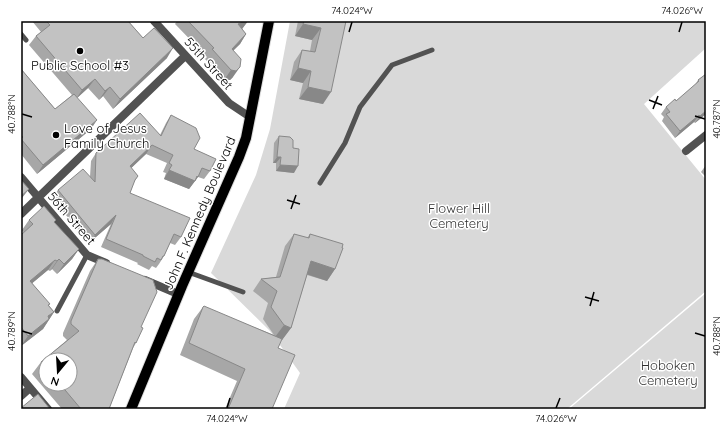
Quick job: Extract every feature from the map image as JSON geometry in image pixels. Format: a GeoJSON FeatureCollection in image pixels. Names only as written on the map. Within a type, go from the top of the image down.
{"type":"FeatureCollection","features":[{"type":"Feature","properties":{"kind":"main road","name":"John F. Kennedy Boulevard"},"geometry":{"type":"LineString","coordinates":[[131,409],[178,294],[240,157],[246,138],[269,21]]}},
{"type":"Feature","properties":{"kind":"street","name":"55th Street"},"geometry":{"type":"LineString","coordinates":[[154,21],[229,103],[250,117]]}},
{"type":"Feature","properties":{"kind":"street"},"geometry":{"type":"LineString","coordinates":[[21,214],[185,56]]}},
{"type":"Feature","properties":{"kind":"street"},"geometry":{"type":"LineString","coordinates":[[686,151],[706,135]]}},
{"type":"Feature","properties":{"kind":"street","name":"56th Street"},"geometry":{"type":"LineString","coordinates":[[21,177],[88,255],[116,268]]}},
{"type":"Feature","properties":{"kind":"street"},"geometry":{"type":"LineString","coordinates":[[138,277],[178,294]]}},
{"type":"Feature","properties":{"kind":"street"},"geometry":{"type":"LineString","coordinates":[[21,377],[48,409]]}},
{"type":"Feature","properties":{"kind":"street"},"geometry":{"type":"LineString","coordinates":[[21,396],[30,388]]}},
{"type":"Feature","properties":{"kind":"lane"},"geometry":{"type":"LineString","coordinates":[[21,34],[26,40]]}},
{"type":"Feature","properties":{"kind":"lane"},"geometry":{"type":"LineString","coordinates":[[320,183],[345,142],[360,107],[392,65],[432,50]]}},
{"type":"Feature","properties":{"kind":"lane"},"geometry":{"type":"LineString","coordinates":[[57,311],[88,255]]}},
{"type":"Feature","properties":{"kind":"lane"},"geometry":{"type":"LineString","coordinates":[[188,272],[243,292]]}},
{"type":"Feature","properties":{"kind":"green space","name":"Flower Hill Cemetery"},"geometry":{"type":"Polygon","coordinates":[[[290,21],[706,21],[706,48],[644,104],[706,180],[706,291],[567,409],[284,409],[300,373],[270,331],[211,273],[256,175],[270,129],[290,21]]]}},
{"type":"Feature","properties":{"kind":"green space","name":"Hoboken Cemetery"},"geometry":{"type":"Polygon","coordinates":[[[706,293],[706,409],[569,409],[706,293]]]}},
{"type":"Feature","properties":{"kind":"building"},"geometry":{"type":"Polygon","coordinates":[[[46,21],[128,21],[143,38],[154,28],[173,48],[120,99],[110,87],[105,91],[95,79],[82,90],[36,36],[50,25],[46,21]]]}},
{"type":"Feature","properties":{"kind":"building"},"geometry":{"type":"Polygon","coordinates":[[[188,21],[245,21],[238,24],[246,34],[232,49],[241,59],[240,67],[236,71],[231,70],[212,49],[214,48],[188,21]]]}},
{"type":"Feature","properties":{"kind":"building"},"geometry":{"type":"Polygon","coordinates":[[[304,21],[346,21],[331,92],[308,87],[311,71],[298,68],[302,50],[315,52],[321,28],[303,24],[304,21]]]}},
{"type":"Feature","properties":{"kind":"building"},"geometry":{"type":"Polygon","coordinates":[[[21,69],[55,109],[74,94],[97,120],[43,165],[21,139],[23,137],[21,135],[21,69]]]}},
{"type":"Feature","properties":{"kind":"building"},"geometry":{"type":"Polygon","coordinates":[[[706,74],[706,111],[680,131],[666,114],[670,112],[666,107],[675,99],[676,101],[706,74]]]}},
{"type":"Feature","properties":{"kind":"building"},"geometry":{"type":"Polygon","coordinates":[[[140,113],[161,136],[171,115],[196,128],[200,138],[194,149],[216,159],[210,171],[202,168],[195,181],[169,170],[172,165],[169,163],[173,155],[152,145],[130,166],[138,176],[130,193],[190,218],[181,237],[174,234],[164,256],[161,260],[157,258],[155,262],[143,255],[106,239],[116,215],[95,235],[58,190],[83,169],[95,182],[96,153],[140,113]]]}},
{"type":"Feature","properties":{"kind":"building"},"geometry":{"type":"Polygon","coordinates":[[[279,136],[290,137],[293,140],[293,148],[299,149],[298,166],[280,165],[281,157],[277,157],[279,136]]]}},
{"type":"Feature","properties":{"kind":"building"},"geometry":{"type":"Polygon","coordinates":[[[21,180],[29,189],[21,196],[21,180]]]}},
{"type":"Feature","properties":{"kind":"building"},"geometry":{"type":"Polygon","coordinates":[[[44,206],[56,220],[54,222],[79,249],[64,264],[59,259],[57,261],[55,260],[30,281],[50,304],[48,305],[54,312],[48,316],[49,319],[28,336],[21,327],[21,235],[33,224],[29,220],[44,206]]]}},
{"type":"Feature","properties":{"kind":"building"},"geometry":{"type":"Polygon","coordinates":[[[294,234],[309,238],[310,234],[343,244],[343,248],[335,269],[311,261],[291,328],[284,325],[271,307],[277,291],[261,279],[280,277],[294,234]]]}},
{"type":"Feature","properties":{"kind":"building"},"geometry":{"type":"Polygon","coordinates":[[[98,259],[102,259],[153,280],[157,292],[141,327],[143,328],[136,343],[135,342],[109,409],[81,409],[67,392],[78,392],[78,352],[53,352],[79,331],[71,324],[98,259]]]}},
{"type":"Feature","properties":{"kind":"building"},"geometry":{"type":"Polygon","coordinates":[[[204,306],[282,339],[278,348],[295,355],[272,409],[228,409],[245,369],[189,343],[204,306]]]}},
{"type":"Feature","properties":{"kind":"building"},"geometry":{"type":"Polygon","coordinates":[[[38,394],[50,409],[21,409],[21,408],[38,394]]]}},
{"type":"Feature","properties":{"kind":"place","name":"Public School #3"},"geometry":{"type":"Point","coordinates":[80,51]}},
{"type":"Feature","properties":{"kind":"place","name":"Love of Jesus Family Church"},"geometry":{"type":"Point","coordinates":[56,135]}}]}
